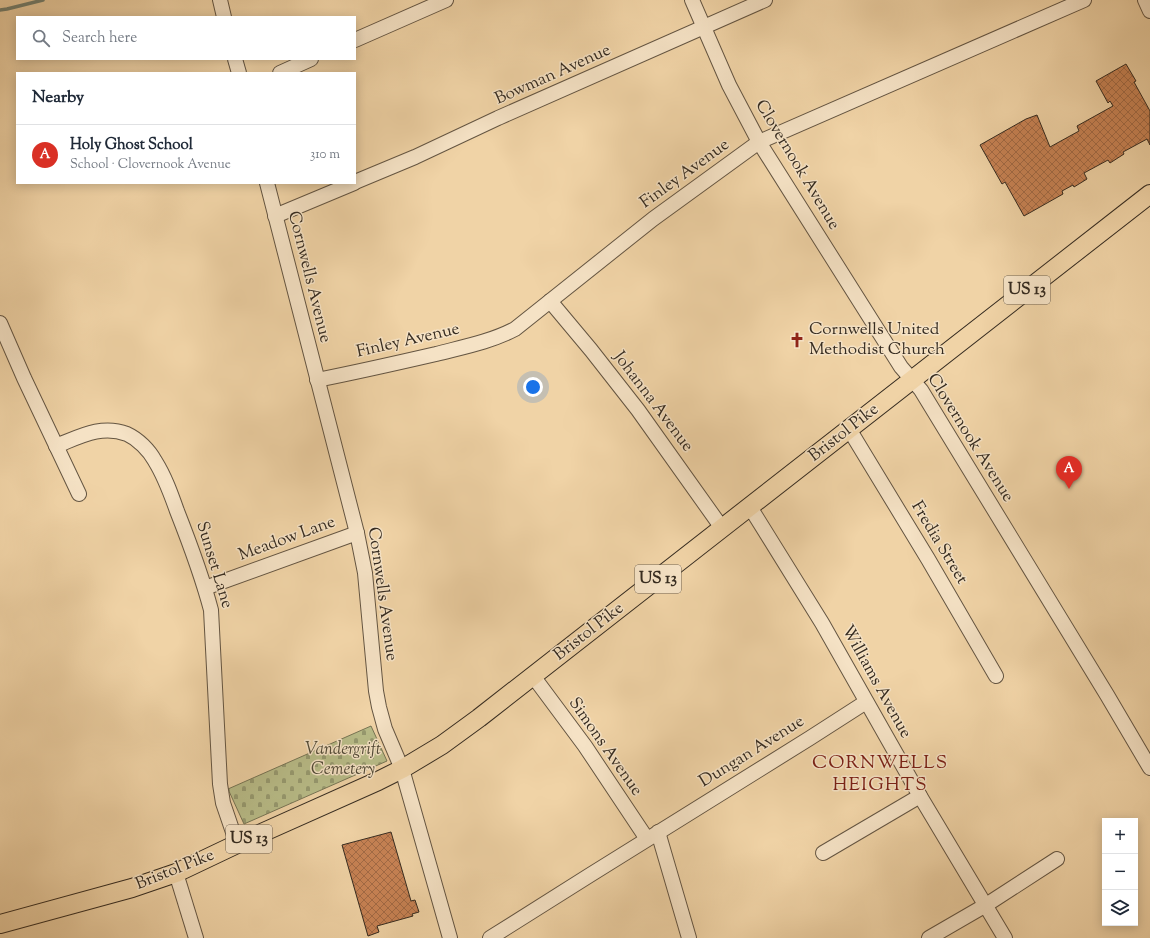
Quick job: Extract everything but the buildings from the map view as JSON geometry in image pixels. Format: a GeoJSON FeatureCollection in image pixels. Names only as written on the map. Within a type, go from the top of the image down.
{"type":"FeatureCollection","features":[{"type":"Feature","properties":{"kind":"main road","name":"Bristol Pike"},"geometry":{"type":"LineString","coordinates":[[0,924],[132,888],[176,873],[328,804],[402,769],[424,756],[455,736],[533,676],[1150,194]]}},
{"type":"Feature","properties":{"kind":"street"},"geometry":{"type":"LineString","coordinates":[[220,0],[224,16]]}},
{"type":"Feature","properties":{"kind":"street"},"geometry":{"type":"LineString","coordinates":[[356,40],[446,0]]}},
{"type":"Feature","properties":{"kind":"street","name":"Clovernook Avenue"},"geometry":{"type":"LineString","coordinates":[[692,0],[729,85],[759,142],[901,367],[921,390],[1107,694],[1150,768]]}},
{"type":"Feature","properties":{"kind":"street","name":"Bowman Avenue"},"geometry":{"type":"LineString","coordinates":[[356,182],[765,0]]}},
{"type":"Feature","properties":{"kind":"street","name":"Finley Avenue"},"geometry":{"type":"LineString","coordinates":[[317,380],[381,367],[478,344],[502,336],[515,329],[653,220],[759,142],[1084,0]]}},
{"type":"Feature","properties":{"kind":"street"},"geometry":{"type":"LineString","coordinates":[[1145,0],[1150,11]]}},
{"type":"Feature","properties":{"kind":"street"},"geometry":{"type":"LineString","coordinates":[[235,60],[239,72]]}},
{"type":"Feature","properties":{"kind":"street"},"geometry":{"type":"LineString","coordinates":[[282,72],[309,60]]}},
{"type":"Feature","properties":{"kind":"street","name":"Cornwells Avenue"},"geometry":{"type":"LineString","coordinates":[[267,184],[357,533],[365,573],[376,691],[379,707],[385,729],[402,769],[450,938]]}},
{"type":"Feature","properties":{"kind":"street","name":"Bowman Avenue"},"geometry":{"type":"LineString","coordinates":[[275,216],[352,184]]}},
{"type":"Feature","properties":{"kind":"street","name":"Johanna Avenue"},"geometry":{"type":"LineString","coordinates":[[550,301],[638,410],[722,528]]}},
{"type":"Feature","properties":{"kind":"street"},"geometry":{"type":"LineString","coordinates":[[0,323],[79,494]]}},
{"type":"Feature","properties":{"kind":"street","name":"Fredia Street"},"geometry":{"type":"LineString","coordinates":[[849,429],[928,559],[996,676]]}},
{"type":"Feature","properties":{"kind":"street","name":"Sunset Lane"},"geometry":{"type":"LineString","coordinates":[[56,446],[92,432],[109,431],[127,434],[145,448],[154,459],[163,475],[190,544],[211,610],[221,793],[226,813],[237,844]]}},
{"type":"Feature","properties":{"kind":"street","name":"Williams Avenue"},"geometry":{"type":"LineString","coordinates":[[750,506],[822,623],[920,796],[1005,938]]}},
{"type":"Feature","properties":{"kind":"street","name":"Meadow Lane"},"geometry":{"type":"LineString","coordinates":[[205,588],[357,533]]}},
{"type":"Feature","properties":{"kind":"street","name":"Simons Avenue"},"geometry":{"type":"LineString","coordinates":[[533,676],[612,785],[652,836],[689,938]]}},
{"type":"Feature","properties":{"kind":"street","name":"Dungan Avenue"},"geometry":{"type":"LineString","coordinates":[[490,938],[866,702]]}},
{"type":"Feature","properties":{"kind":"street"},"geometry":{"type":"LineString","coordinates":[[823,853],[920,796]]}},
{"type":"Feature","properties":{"kind":"street"},"geometry":{"type":"LineString","coordinates":[[929,938],[986,905],[1057,859]]}},
{"type":"Feature","properties":{"kind":"street"},"geometry":{"type":"LineString","coordinates":[[176,873],[196,938]]}},
{"type":"Feature","properties":{"kind":"green space","name":"Vandergrift Cemetery"},"geometry":{"type":"Polygon","coordinates":[[[371,726],[387,761],[244,824],[228,789],[371,726]]]}},
{"type":"Feature","properties":{"kind":"waterway"},"geometry":{"type":"LineString","coordinates":[[0,10],[43,0]]}},
{"type":"Feature","properties":{"kind":"place","name":"Cornwells United Methodist Church"},"geometry":{"type":"Point","coordinates":[797,340]}},
{"type":"Feature","properties":{"kind":"place","name":"Holy Ghost School"},"geometry":{"type":"Point","coordinates":[1069,489]}},
{"type":"Feature","properties":{"kind":"district","name":"CORNWELLS HEIGHTS"},"geometry":{"type":"Point","coordinates":[880,774]}}]}
